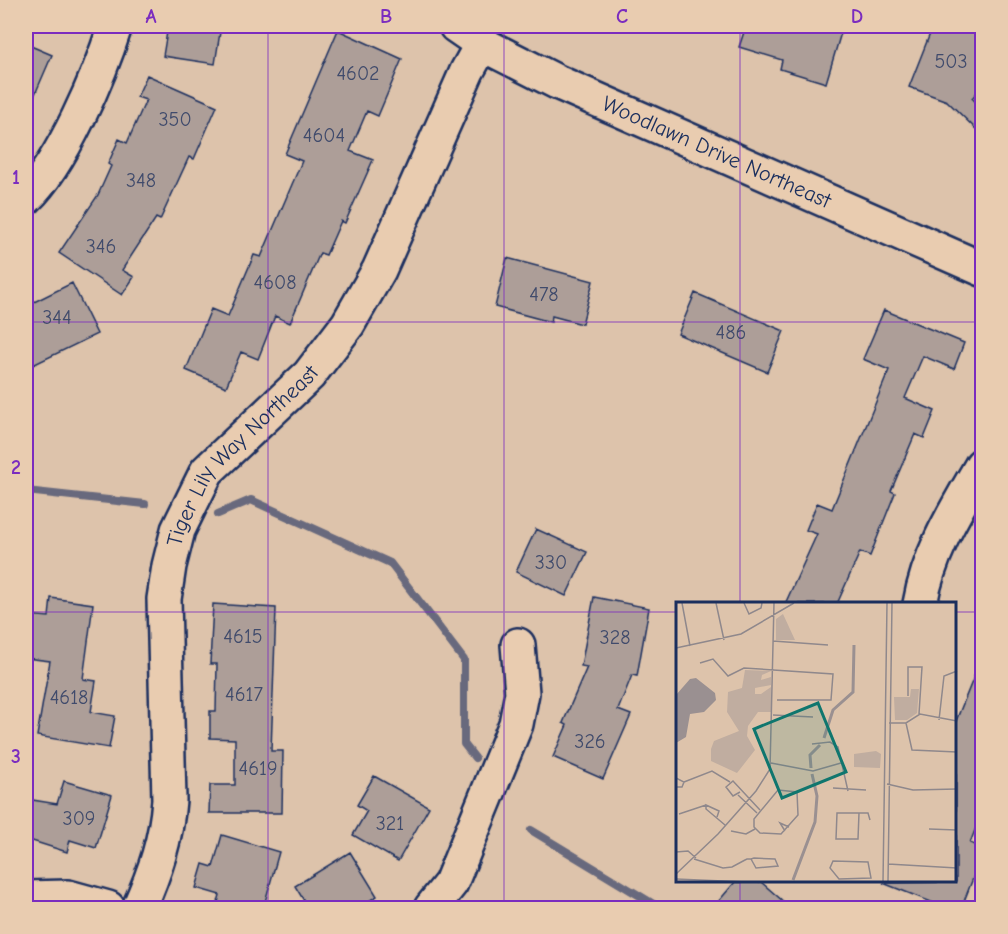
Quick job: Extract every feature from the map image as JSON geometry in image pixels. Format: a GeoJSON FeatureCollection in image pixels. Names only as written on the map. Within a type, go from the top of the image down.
{"type":"FeatureCollection","features":[{"type":"Feature","properties":{"kind":"street"},"geometry":{"type":"LineString","coordinates":[[26,198],[40,185],[61,151],[108,49],[115,26]]}},
{"type":"Feature","properties":{"kind":"street","name":"Woodlawn Drive Northeast"},"geometry":{"type":"LineString","coordinates":[[456,26],[482,44],[557,82],[982,270]]}},
{"type":"Feature","properties":{"kind":"street","name":"Tiger Lily Way Northeast"},"geometry":{"type":"LineString","coordinates":[[139,909],[159,862],[166,831],[169,800],[165,600],[168,566],[178,530],[207,471],[309,375],[348,324],[380,270],[467,71],[482,44]]}},
{"type":"Feature","properties":{"kind":"street"},"geometry":{"type":"LineString","coordinates":[[920,602],[930,561],[942,533],[982,465]]}},
{"type":"Feature","properties":{"kind":"street"},"geometry":{"type":"LineString","coordinates":[[431,909],[451,883],[516,724],[522,693],[518,645]]}},
{"type":"Feature","properties":{"kind":"street"},"geometry":{"type":"LineString","coordinates":[[26,898],[68,897],[108,909]]}},
{"type":"Feature","properties":{"kind":"building"},"geometry":{"type":"Polygon","coordinates":[[[168,26],[221,26],[215,64],[163,56],[168,26]]]}},
{"type":"Feature","properties":{"kind":"building"},"geometry":{"type":"Polygon","coordinates":[[[746,26],[843,26],[826,83],[780,69],[782,60],[739,47],[746,26]]]}},
{"type":"Feature","properties":{"kind":"building"},"geometry":{"type":"Polygon","coordinates":[[[933,26],[958,26],[982,35],[982,87],[972,98],[982,109],[982,135],[947,101],[909,87],[933,26]]]}},
{"type":"Feature","properties":{"kind":"building"},"geometry":{"type":"Polygon","coordinates":[[[338,30],[402,59],[378,116],[367,111],[350,151],[373,160],[345,223],[341,221],[326,255],[320,253],[290,323],[275,316],[258,359],[241,352],[226,387],[186,370],[211,309],[228,316],[254,255],[261,257],[302,161],[285,154],[338,30]]]}},
{"type":"Feature","properties":{"kind":"building"},"geometry":{"type":"Polygon","coordinates":[[[26,44],[52,55],[26,115],[26,44]]]}},
{"type":"Feature","properties":{"kind":"building"},"geometry":{"type":"Polygon","coordinates":[[[147,75],[217,106],[194,159],[189,157],[160,220],[156,218],[122,270],[134,277],[122,295],[59,253],[98,195],[111,166],[108,164],[119,139],[127,143],[146,100],[137,97],[147,75]]]}},
{"type":"Feature","properties":{"kind":"building"},"geometry":{"type":"Polygon","coordinates":[[[507,258],[593,281],[582,324],[552,316],[551,322],[495,307],[507,258]]]}},
{"type":"Feature","properties":{"kind":"building"},"geometry":{"type":"Polygon","coordinates":[[[72,283],[97,334],[33,365],[26,349],[26,306],[72,283]]]}},
{"type":"Feature","properties":{"kind":"building"},"geometry":{"type":"Polygon","coordinates":[[[695,293],[784,331],[767,372],[678,334],[695,293]]]}},
{"type":"Feature","properties":{"kind":"building"},"geometry":{"type":"Polygon","coordinates":[[[884,310],[964,343],[954,369],[923,356],[905,398],[935,411],[924,438],[915,434],[891,491],[895,493],[870,556],[860,552],[838,602],[786,602],[817,534],[806,530],[817,503],[832,509],[889,370],[863,359],[884,310]]]}},
{"type":"Feature","properties":{"kind":"building"},"geometry":{"type":"Polygon","coordinates":[[[536,529],[587,552],[566,596],[516,572],[536,529]]]}},
{"type":"Feature","properties":{"kind":"building"},"geometry":{"type":"Polygon","coordinates":[[[594,597],[649,608],[637,676],[632,675],[618,710],[631,715],[603,779],[553,757],[567,725],[563,723],[587,667],[581,666],[594,597]]]}},
{"type":"Feature","properties":{"kind":"building"},"geometry":{"type":"Polygon","coordinates":[[[51,598],[93,604],[83,679],[96,681],[91,712],[115,716],[109,748],[37,736],[50,661],[26,658],[27,615],[49,617],[51,598]]]}},
{"type":"Feature","properties":{"kind":"building"},"geometry":{"type":"Polygon","coordinates":[[[213,604],[276,608],[271,751],[283,751],[282,813],[209,813],[210,785],[235,785],[235,739],[210,738],[210,711],[216,711],[217,664],[210,664],[213,604]]]}},
{"type":"Feature","properties":{"kind":"building"},"geometry":{"type":"Polygon","coordinates":[[[982,657],[982,812],[970,843],[982,848],[982,855],[961,909],[949,909],[883,883],[957,883],[957,719],[982,657]]]}},
{"type":"Feature","properties":{"kind":"building"},"geometry":{"type":"Polygon","coordinates":[[[374,776],[429,807],[398,861],[353,835],[367,811],[357,805],[374,776]]]}},
{"type":"Feature","properties":{"kind":"building"},"geometry":{"type":"Polygon","coordinates":[[[64,781],[112,795],[96,848],[70,840],[67,852],[26,839],[26,799],[57,804],[64,781]]]}},
{"type":"Feature","properties":{"kind":"building"},"geometry":{"type":"Polygon","coordinates":[[[222,835],[279,852],[263,909],[241,909],[218,902],[220,895],[196,888],[203,864],[213,867],[222,835]]]}},
{"type":"Feature","properties":{"kind":"building"},"geometry":{"type":"Polygon","coordinates":[[[350,852],[377,896],[356,909],[309,909],[295,886],[350,852]]]}},
{"type":"Feature","properties":{"kind":"building"},"geometry":{"type":"Polygon","coordinates":[[[734,883],[762,883],[792,909],[712,909],[734,883]]]}},
{"type":"Feature","properties":{"kind":"waterway"},"geometry":{"type":"LineString","coordinates":[[26,491],[145,504]]}},
{"type":"Feature","properties":{"kind":"waterway"},"geometry":{"type":"LineString","coordinates":[[218,514],[251,500],[390,563],[464,660],[464,744],[475,758]]}},
{"type":"Feature","properties":{"kind":"waterway"},"geometry":{"type":"LineString","coordinates":[[531,830],[660,908]]}}]}
